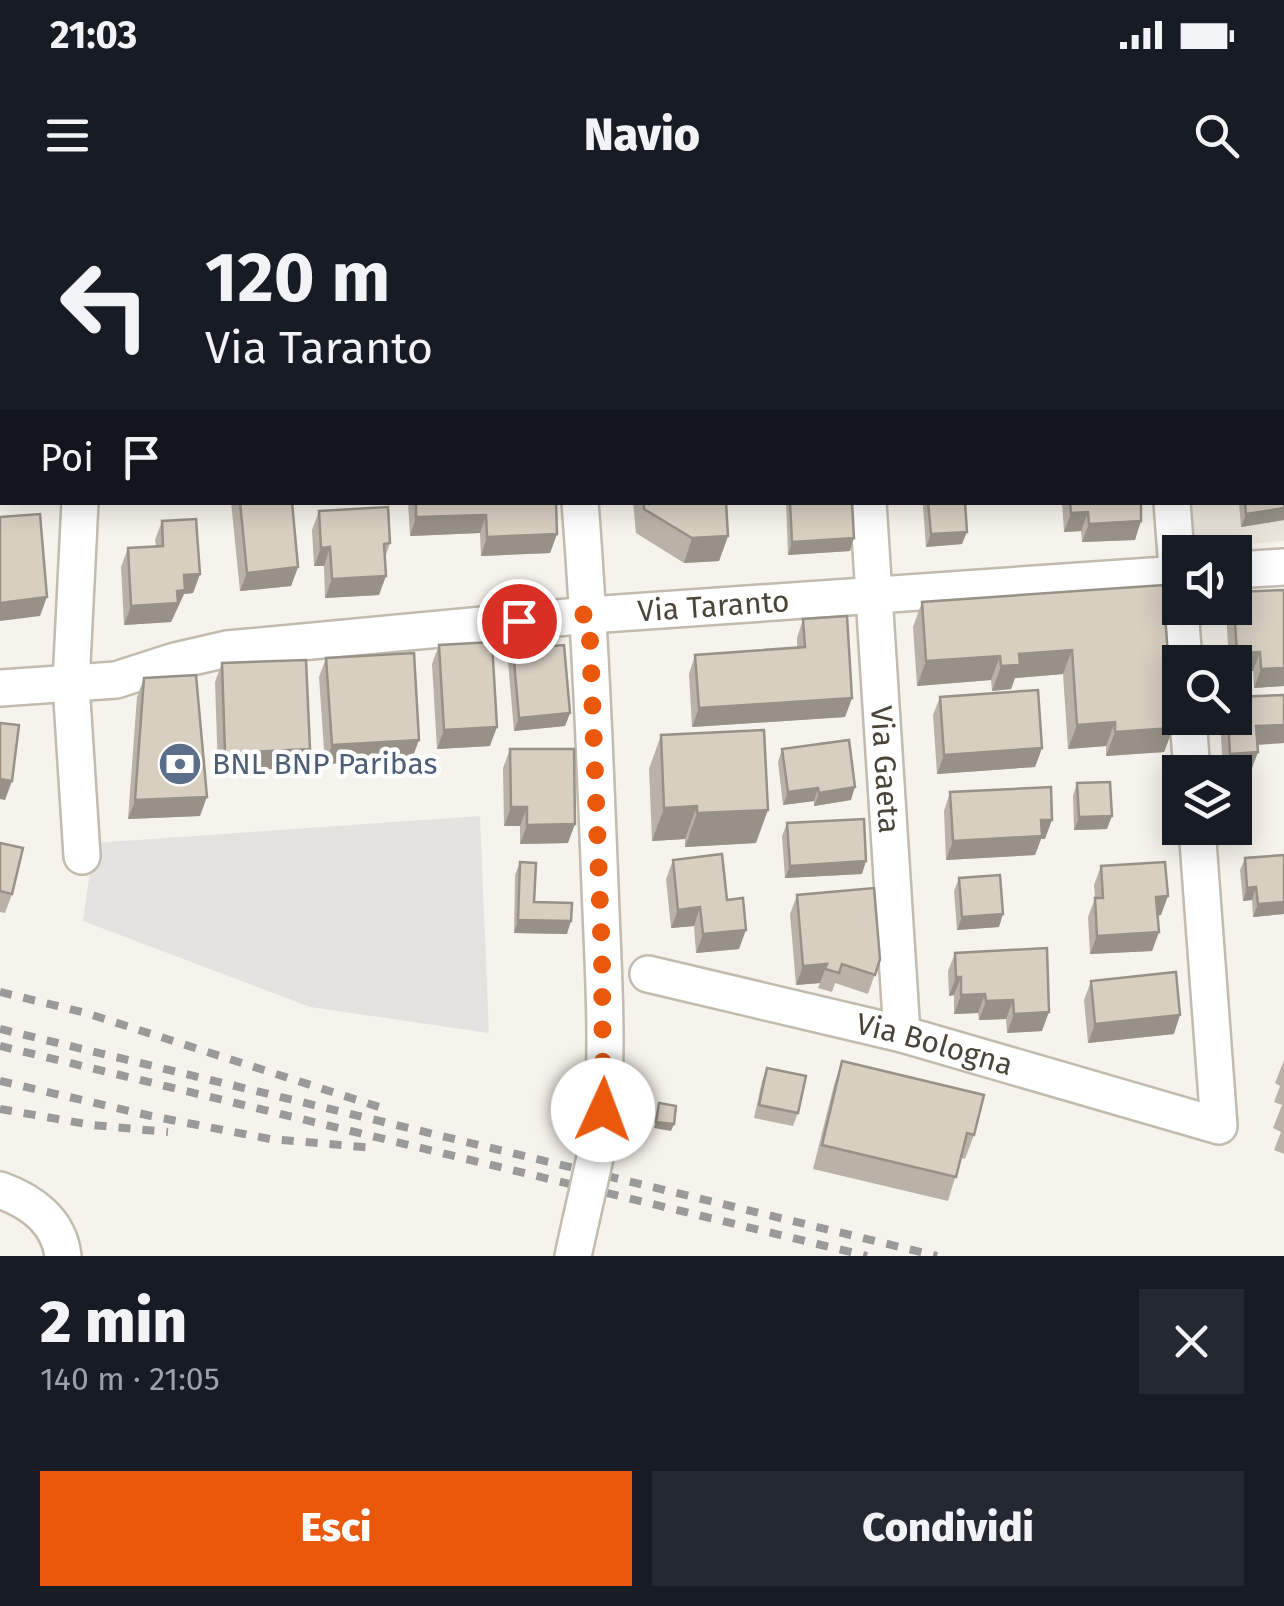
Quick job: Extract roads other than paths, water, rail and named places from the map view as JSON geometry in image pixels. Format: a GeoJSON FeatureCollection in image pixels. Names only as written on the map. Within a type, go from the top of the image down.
{"type":"FeatureCollection","features":[{"type":"Feature","properties":{"kind":"street"},"geometry":{"type":"LineString","coordinates":[[80,505],[71,684],[82,856]]}},
{"type":"Feature","properties":{"kind":"street"},"geometry":{"type":"LineString","coordinates":[[573,1256],[601,1131],[605,1088],[589,614],[580,505]]}},
{"type":"Feature","properties":{"kind":"street","name":"Via Gaeta"},"geometry":{"type":"LineString","coordinates":[[868,505],[902,1034]]}},
{"type":"Feature","properties":{"kind":"street"},"geometry":{"type":"LineString","coordinates":[[1172,505],[1175,535]]}},
{"type":"Feature","properties":{"kind":"street"},"geometry":{"type":"LineString","coordinates":[[1252,569],[1284,567]]}},
{"type":"Feature","properties":{"kind":"street","name":"Via Taranto"},"geometry":{"type":"LineString","coordinates":[[0,688],[116,680],[227,649],[589,614],[1162,575]]}},
{"type":"Feature","properties":{"kind":"street","name":"Via Bologna"},"geometry":{"type":"LineString","coordinates":[[648,974],[902,1034],[1219,1126],[1197,845]]}},
{"type":"Feature","properties":{"kind":"street"},"geometry":{"type":"LineString","coordinates":[[0,1190],[18,1197],[46,1217],[58,1233],[62,1256]]}},
{"type":"Feature","properties":{"kind":"railway"},"geometry":{"type":"LineString","coordinates":[[0,992],[86,1013],[379,1107]]}},
{"type":"Feature","properties":{"kind":"railway"},"geometry":{"type":"LineString","coordinates":[[0,1029],[937,1256]]}},
{"type":"Feature","properties":{"kind":"railway"},"geometry":{"type":"LineString","coordinates":[[0,1046],[867,1256]]}},
{"type":"Feature","properties":{"kind":"railway"},"geometry":{"type":"LineString","coordinates":[[0,1081],[270,1139],[375,1148]]}},
{"type":"Feature","properties":{"kind":"railway"},"geometry":{"type":"LineString","coordinates":[[0,1109],[92,1125],[168,1132]]}},
{"type":"Feature","properties":{"kind":"place","name":"BNL BNP Paribas"},"geometry":{"type":"Point","coordinates":[180,764]}}]}
